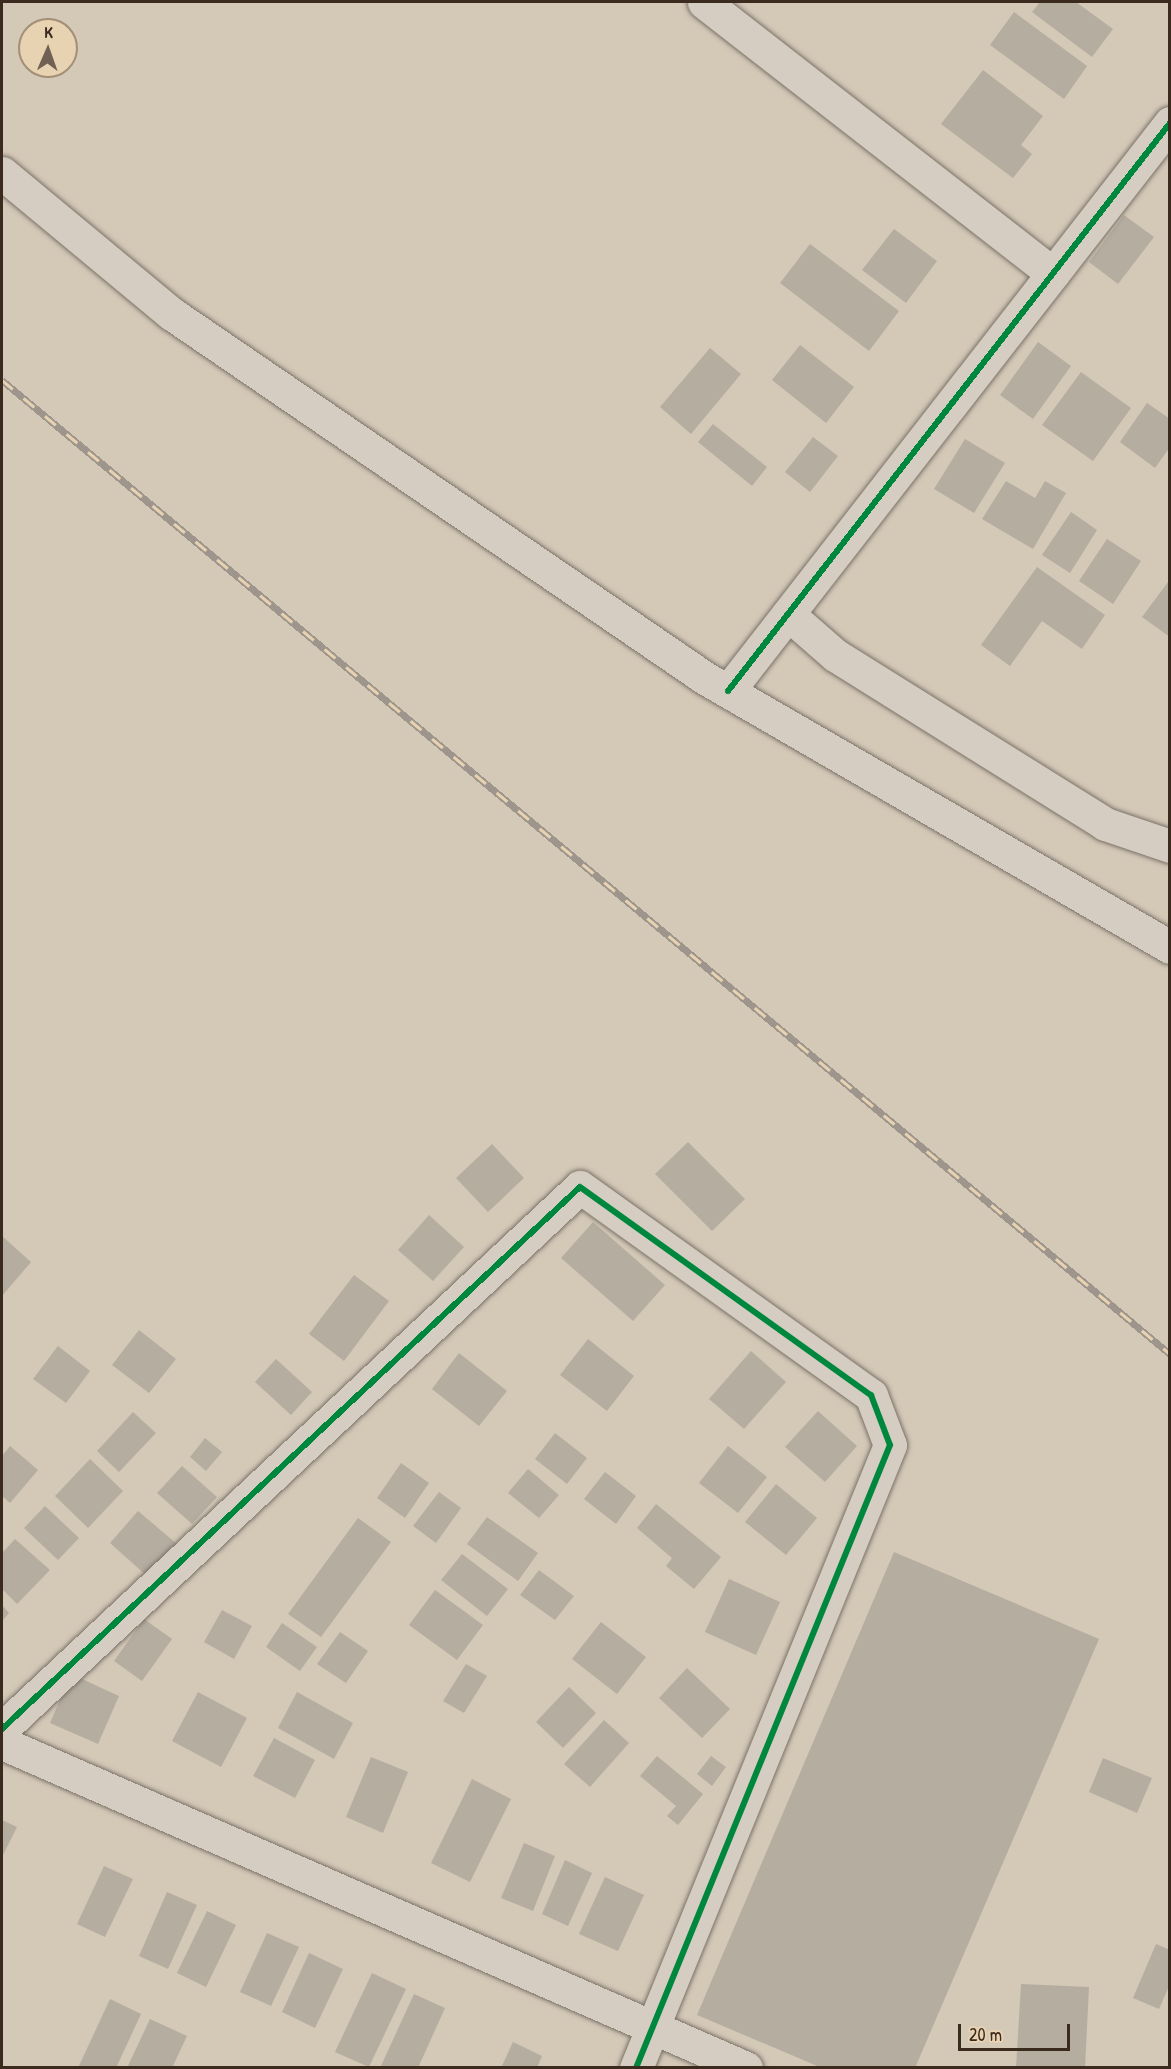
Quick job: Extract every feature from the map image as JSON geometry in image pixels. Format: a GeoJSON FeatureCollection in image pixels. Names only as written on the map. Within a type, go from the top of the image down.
{"type":"FeatureCollection","features":[{"type":"Feature","properties":{"kind":"street"},"geometry":{"type":"LineString","coordinates":[[704,2],[1053,274]]}},
{"type":"Feature","properties":{"kind":"street"},"geometry":{"type":"LineString","coordinates":[[728,691],[1170,123]]}},
{"type":"Feature","properties":{"kind":"street"},"geometry":{"type":"LineString","coordinates":[[2,173],[172,314],[728,691],[1170,947]]}},
{"type":"Feature","properties":{"kind":"street"},"geometry":{"type":"LineString","coordinates":[[788,614],[835,655],[1105,824],[1170,846]]}},
{"type":"Feature","properties":{"kind":"street"},"geometry":{"type":"LineString","coordinates":[[2,1729],[580,1187],[872,1395],[890,1445],[656,2026],[636,2067]]}},
{"type":"Feature","properties":{"kind":"street"},"geometry":{"type":"LineString","coordinates":[[2,1743],[746,2067]]}},
{"type":"Feature","properties":{"kind":"building"},"geometry":{"type":"Polygon","coordinates":[[[1040,2],[1076,2],[1113,29],[1092,57],[1032,12],[1040,2]]]}},
{"type":"Feature","properties":{"kind":"building"},"geometry":{"type":"Polygon","coordinates":[[[1014,12],[1087,66],[1064,99],[990,45],[1014,12]]]}},
{"type":"Feature","properties":{"kind":"building"},"geometry":{"type":"Polygon","coordinates":[[[983,70],[1043,116],[1021,145],[1032,154],[1013,178],[941,124],[983,70]]]}},
{"type":"Feature","properties":{"kind":"building"},"geometry":{"type":"Polygon","coordinates":[[[1124,215],[1154,237],[1118,284],[1089,262],[1124,215]]]}},
{"type":"Feature","properties":{"kind":"building"},"geometry":{"type":"Polygon","coordinates":[[[894,229],[937,261],[906,303],[862,270],[894,229]]]}},
{"type":"Feature","properties":{"kind":"building"},"geometry":{"type":"Polygon","coordinates":[[[810,244],[899,311],[869,351],[780,283],[810,244]]]}},
{"type":"Feature","properties":{"kind":"building"},"geometry":{"type":"Polygon","coordinates":[[[1038,342],[1071,366],[1033,419],[1000,395],[1038,342]]]}},
{"type":"Feature","properties":{"kind":"building"},"geometry":{"type":"Polygon","coordinates":[[[800,345],[854,387],[826,423],[772,380],[800,345]]]}},
{"type":"Feature","properties":{"kind":"building"},"geometry":{"type":"Polygon","coordinates":[[[710,348],[741,374],[691,434],[660,407],[710,348]]]}},
{"type":"Feature","properties":{"kind":"building"},"geometry":{"type":"Polygon","coordinates":[[[1081,372],[1131,408],[1093,461],[1042,425],[1081,372]]]}},
{"type":"Feature","properties":{"kind":"building"},"geometry":{"type":"Polygon","coordinates":[[[1147,403],[1170,419],[1170,447],[1155,468],[1120,442],[1147,403]]]}},
{"type":"Feature","properties":{"kind":"building"},"geometry":{"type":"Polygon","coordinates":[[[713,424],[767,467],[752,486],[698,442],[713,424]]]}},
{"type":"Feature","properties":{"kind":"building"},"geometry":{"type":"Polygon","coordinates":[[[813,437],[838,456],[810,492],[785,472],[813,437]]]}},
{"type":"Feature","properties":{"kind":"building"},"geometry":{"type":"Polygon","coordinates":[[[965,439],[1005,463],[974,513],[934,489],[965,439]]]}},
{"type":"Feature","properties":{"kind":"building"},"geometry":{"type":"Polygon","coordinates":[[[1006,481],[1035,498],[1045,481],[1066,493],[1033,549],[982,519],[1006,481]]]}},
{"type":"Feature","properties":{"kind":"building"},"geometry":{"type":"Polygon","coordinates":[[[1071,512],[1097,530],[1070,573],[1042,555],[1071,512]]]}},
{"type":"Feature","properties":{"kind":"building"},"geometry":{"type":"Polygon","coordinates":[[[1107,539],[1141,561],[1113,604],[1079,581],[1107,539]]]}},
{"type":"Feature","properties":{"kind":"building"},"geometry":{"type":"Polygon","coordinates":[[[1037,567],[1105,615],[1082,649],[1042,621],[1010,666],[981,645],[1037,567]]]}},
{"type":"Feature","properties":{"kind":"building"},"geometry":{"type":"Polygon","coordinates":[[[1168,582],[1170,583],[1170,637],[1142,617],[1168,582]]]}},
{"type":"Feature","properties":{"kind":"building"},"geometry":{"type":"Polygon","coordinates":[[[688,1142],[745,1199],[712,1231],[655,1174],[688,1142]]]}},
{"type":"Feature","properties":{"kind":"building"},"geometry":{"type":"Polygon","coordinates":[[[492,1144],[524,1178],[488,1212],[456,1178],[492,1144]]]}},
{"type":"Feature","properties":{"kind":"building"},"geometry":{"type":"Polygon","coordinates":[[[429,1215],[464,1247],[433,1281],[398,1250],[429,1215]]]}},
{"type":"Feature","properties":{"kind":"building"},"geometry":{"type":"Polygon","coordinates":[[[593,1222],[665,1285],[633,1321],[561,1258],[593,1222]]]}},
{"type":"Feature","properties":{"kind":"building"},"geometry":{"type":"Polygon","coordinates":[[[2,1236],[31,1262],[2,1296],[2,1236]]]}},
{"type":"Feature","properties":{"kind":"building"},"geometry":{"type":"Polygon","coordinates":[[[354,1275],[389,1301],[344,1361],[309,1334],[354,1275]]]}},
{"type":"Feature","properties":{"kind":"building"},"geometry":{"type":"Polygon","coordinates":[[[139,1330],[176,1359],[149,1393],[112,1365],[139,1330]]]}},
{"type":"Feature","properties":{"kind":"building"},"geometry":{"type":"Polygon","coordinates":[[[588,1339],[634,1376],[607,1411],[560,1375],[588,1339]]]}},
{"type":"Feature","properties":{"kind":"building"},"geometry":{"type":"Polygon","coordinates":[[[58,1346],[90,1371],[66,1403],[33,1379],[58,1346]]]}},
{"type":"Feature","properties":{"kind":"building"},"geometry":{"type":"Polygon","coordinates":[[[751,1351],[786,1382],[744,1429],[709,1399],[751,1351]]]}},
{"type":"Feature","properties":{"kind":"building"},"geometry":{"type":"Polygon","coordinates":[[[459,1353],[507,1391],[479,1426],[432,1389],[459,1353]]]}},
{"type":"Feature","properties":{"kind":"building"},"geometry":{"type":"Polygon","coordinates":[[[276,1359],[312,1392],[291,1415],[255,1382],[276,1359]]]}},
{"type":"Feature","properties":{"kind":"building"},"geometry":{"type":"Polygon","coordinates":[[[818,1411],[857,1446],[825,1482],[785,1447],[818,1411]]]}},
{"type":"Feature","properties":{"kind":"building"},"geometry":{"type":"Polygon","coordinates":[[[133,1412],[156,1433],[119,1472],[97,1451],[133,1412]]]}},
{"type":"Feature","properties":{"kind":"building"},"geometry":{"type":"Polygon","coordinates":[[[555,1433],[587,1458],[567,1484],[535,1459],[555,1433]]]}},
{"type":"Feature","properties":{"kind":"building"},"geometry":{"type":"Polygon","coordinates":[[[205,1438],[222,1452],[206,1471],[190,1457],[205,1438]]]}},
{"type":"Feature","properties":{"kind":"building"},"geometry":{"type":"Polygon","coordinates":[[[10,1446],[38,1470],[10,1503],[2,1496],[2,1456],[10,1446]]]}},
{"type":"Feature","properties":{"kind":"building"},"geometry":{"type":"Polygon","coordinates":[[[728,1446],[767,1477],[738,1513],[699,1483],[728,1446]]]}},
{"type":"Feature","properties":{"kind":"building"},"geometry":{"type":"Polygon","coordinates":[[[90,1459],[123,1491],[88,1528],[55,1496],[90,1459]]]}},
{"type":"Feature","properties":{"kind":"building"},"geometry":{"type":"Polygon","coordinates":[[[401,1463],[429,1483],[405,1518],[377,1498],[401,1463]]]}},
{"type":"Feature","properties":{"kind":"building"},"geometry":{"type":"Polygon","coordinates":[[[182,1466],[217,1497],[192,1524],[157,1493],[182,1466]]]}},
{"type":"Feature","properties":{"kind":"building"},"geometry":{"type":"Polygon","coordinates":[[[528,1469],[559,1495],[539,1518],[508,1493],[528,1469]]]}},
{"type":"Feature","properties":{"kind":"building"},"geometry":{"type":"Polygon","coordinates":[[[605,1472],[636,1496],[616,1524],[584,1499],[605,1472]]]}},
{"type":"Feature","properties":{"kind":"building"},"geometry":{"type":"Polygon","coordinates":[[[776,1484],[817,1518],[786,1555],[745,1522],[776,1484]]]}},
{"type":"Feature","properties":{"kind":"building"},"geometry":{"type":"Polygon","coordinates":[[[439,1492],[461,1508],[436,1543],[413,1526],[439,1492]]]}},
{"type":"Feature","properties":{"kind":"building"},"geometry":{"type":"Polygon","coordinates":[[[656,1504],[721,1557],[694,1589],[666,1566],[672,1558],[637,1528],[656,1504]]]}},
{"type":"Feature","properties":{"kind":"building"},"geometry":{"type":"Polygon","coordinates":[[[45,1506],[79,1538],[58,1560],[24,1528],[45,1506]]]}},
{"type":"Feature","properties":{"kind":"building"},"geometry":{"type":"Polygon","coordinates":[[[138,1511],[177,1544],[148,1577],[110,1543],[138,1511]]]}},
{"type":"Feature","properties":{"kind":"building"},"geometry":{"type":"Polygon","coordinates":[[[487,1517],[538,1553],[518,1581],[467,1544],[487,1517]]]}},
{"type":"Feature","properties":{"kind":"building"},"geometry":{"type":"Polygon","coordinates":[[[358,1518],[391,1542],[321,1637],[288,1614],[358,1518]]]}},
{"type":"Feature","properties":{"kind":"building"},"geometry":{"type":"Polygon","coordinates":[[[15,1539],[50,1570],[17,1604],[2,1589],[2,1553],[15,1539]]]}},
{"type":"Feature","properties":{"kind":"building"},"geometry":{"type":"Polygon","coordinates":[[[894,1552],[1099,1639],[915,2068],[822,2068],[697,2015],[894,1552]]]}},
{"type":"Feature","properties":{"kind":"building"},"geometry":{"type":"Polygon","coordinates":[[[462,1554],[508,1589],[487,1616],[441,1580],[462,1554]]]}},
{"type":"Feature","properties":{"kind":"building"},"geometry":{"type":"Polygon","coordinates":[[[539,1570],[574,1596],[555,1620],[520,1595],[539,1570]]]}},
{"type":"Feature","properties":{"kind":"building"},"geometry":{"type":"Polygon","coordinates":[[[729,1579],[780,1602],[756,1655],[705,1632],[729,1579]]]}},
{"type":"Feature","properties":{"kind":"building"},"geometry":{"type":"Polygon","coordinates":[[[435,1590],[483,1625],[457,1660],[409,1625],[435,1590]]]}},
{"type":"Feature","properties":{"kind":"building"},"geometry":{"type":"Polygon","coordinates":[[[2,1605],[9,1613],[2,1621],[2,1605]]]}},
{"type":"Feature","properties":{"kind":"building"},"geometry":{"type":"Polygon","coordinates":[[[222,1610],[252,1626],[234,1659],[204,1642],[222,1610]]]}},
{"type":"Feature","properties":{"kind":"building"},"geometry":{"type":"Polygon","coordinates":[[[144,1619],[172,1639],[142,1681],[114,1661],[144,1619]]]}},
{"type":"Feature","properties":{"kind":"building"},"geometry":{"type":"Polygon","coordinates":[[[601,1622],[646,1657],[617,1694],[572,1659],[601,1622]]]}},
{"type":"Feature","properties":{"kind":"building"},"geometry":{"type":"Polygon","coordinates":[[[282,1623],[317,1647],[300,1671],[266,1647],[282,1623]]]}},
{"type":"Feature","properties":{"kind":"building"},"geometry":{"type":"Polygon","coordinates":[[[340,1632],[368,1651],[346,1683],[317,1664],[340,1632]]]}},
{"type":"Feature","properties":{"kind":"building"},"geometry":{"type":"Polygon","coordinates":[[[466,1664],[487,1676],[464,1713],[443,1701],[466,1664]]]}},
{"type":"Feature","properties":{"kind":"building"},"geometry":{"type":"Polygon","coordinates":[[[687,1668],[730,1709],[702,1738],[659,1698],[687,1668]]]}},
{"type":"Feature","properties":{"kind":"building"},"geometry":{"type":"Polygon","coordinates":[[[71,1674],[119,1696],[98,1744],[50,1723],[71,1674]]]}},
{"type":"Feature","properties":{"kind":"building"},"geometry":{"type":"Polygon","coordinates":[[[569,1687],[596,1713],[563,1748],[536,1722],[569,1687]]]}},
{"type":"Feature","properties":{"kind":"building"},"geometry":{"type":"Polygon","coordinates":[[[198,1692],[247,1718],[221,1767],[172,1741],[198,1692]]]}},
{"type":"Feature","properties":{"kind":"building"},"geometry":{"type":"Polygon","coordinates":[[[297,1692],[353,1723],[334,1759],[278,1728],[297,1692]]]}},
{"type":"Feature","properties":{"kind":"building"},"geometry":{"type":"Polygon","coordinates":[[[604,1720],[629,1743],[590,1787],[564,1764],[604,1720]]]}},
{"type":"Feature","properties":{"kind":"building"},"geometry":{"type":"Polygon","coordinates":[[[274,1738],[315,1760],[295,1798],[253,1776],[274,1738]]]}},
{"type":"Feature","properties":{"kind":"building"},"geometry":{"type":"Polygon","coordinates":[[[657,1756],[703,1794],[678,1825],[667,1816],[676,1806],[640,1776],[657,1756]]]}},
{"type":"Feature","properties":{"kind":"building"},"geometry":{"type":"Polygon","coordinates":[[[711,1756],[726,1767],[712,1786],[697,1774],[711,1756]]]}},
{"type":"Feature","properties":{"kind":"building"},"geometry":{"type":"Polygon","coordinates":[[[371,1757],[408,1772],[383,1833],[346,1817],[371,1757]]]}},
{"type":"Feature","properties":{"kind":"building"},"geometry":{"type":"Polygon","coordinates":[[[1103,1758],[1152,1778],[1137,1813],[1089,1792],[1103,1758]]]}},
{"type":"Feature","properties":{"kind":"building"},"geometry":{"type":"Polygon","coordinates":[[[472,1779],[511,1799],[470,1882],[431,1863],[472,1779]]]}},
{"type":"Feature","properties":{"kind":"building"},"geometry":{"type":"Polygon","coordinates":[[[2,1820],[17,1827],[2,1857],[2,1820]]]}},
{"type":"Feature","properties":{"kind":"building"},"geometry":{"type":"Polygon","coordinates":[[[524,1843],[555,1856],[533,1911],[501,1898],[524,1843]]]}},
{"type":"Feature","properties":{"kind":"building"},"geometry":{"type":"Polygon","coordinates":[[[565,1860],[592,1873],[568,1926],[542,1914],[565,1860]]]}},
{"type":"Feature","properties":{"kind":"building"},"geometry":{"type":"Polygon","coordinates":[[[104,1866],[133,1879],[105,1937],[77,1924],[104,1866]]]}},
{"type":"Feature","properties":{"kind":"building"},"geometry":{"type":"Polygon","coordinates":[[[605,1877],[644,1895],[618,1951],[579,1934],[605,1877]]]}},
{"type":"Feature","properties":{"kind":"building"},"geometry":{"type":"Polygon","coordinates":[[[167,1892],[197,1905],[168,1969],[139,1956],[167,1892]]]}},
{"type":"Feature","properties":{"kind":"building"},"geometry":{"type":"Polygon","coordinates":[[[207,1911],[236,1925],[206,1987],[177,1973],[207,1911]]]}},
{"type":"Feature","properties":{"kind":"building"},"geometry":{"type":"Polygon","coordinates":[[[267,1933],[299,1947],[271,2006],[240,1992],[267,1933]]]}},
{"type":"Feature","properties":{"kind":"building"},"geometry":{"type":"Polygon","coordinates":[[[1156,1944],[1170,1950],[1170,1984],[1159,2009],[1133,1998],[1156,1944]]]}},
{"type":"Feature","properties":{"kind":"building"},"geometry":{"type":"Polygon","coordinates":[[[309,1953],[343,1969],[315,2028],[282,2012],[309,1953]]]}},
{"type":"Feature","properties":{"kind":"building"},"geometry":{"type":"Polygon","coordinates":[[[372,1973],[406,1989],[369,2067],[335,2052],[372,1973]]]}},
{"type":"Feature","properties":{"kind":"building"},"geometry":{"type":"Polygon","coordinates":[[[1021,1984],[1089,1987],[1085,2068],[1016,2068],[1021,1984]]]}},
{"type":"Feature","properties":{"kind":"building"},"geometry":{"type":"Polygon","coordinates":[[[414,1994],[445,2008],[418,2068],[380,2068],[414,1994]]]}},
{"type":"Feature","properties":{"kind":"building"},"geometry":{"type":"Polygon","coordinates":[[[110,1999],[141,2014],[116,2068],[78,2068],[110,1999]]]}},
{"type":"Feature","properties":{"kind":"building"},"geometry":{"type":"Polygon","coordinates":[[[150,2019],[187,2036],[172,2068],[127,2068],[150,2019]]]}},
{"type":"Feature","properties":{"kind":"building"},"geometry":{"type":"Polygon","coordinates":[[[513,2042],[542,2056],[537,2068],[501,2068],[513,2042]]]}},
{"type":"Feature","properties":{"kind":"railway"},"geometry":{"type":"LineString","coordinates":[[2,380],[1170,1354]]}},
{"type":"Feature","properties":{"kind":"cycle path"},"geometry":{"type":"LineString","coordinates":[[728,691],[1170,123]]}},
{"type":"Feature","properties":{"kind":"cycle path"},"geometry":{"type":"LineString","coordinates":[[2,1729],[580,1187],[871,1395],[890,1445],[636,2068]]}}]}
